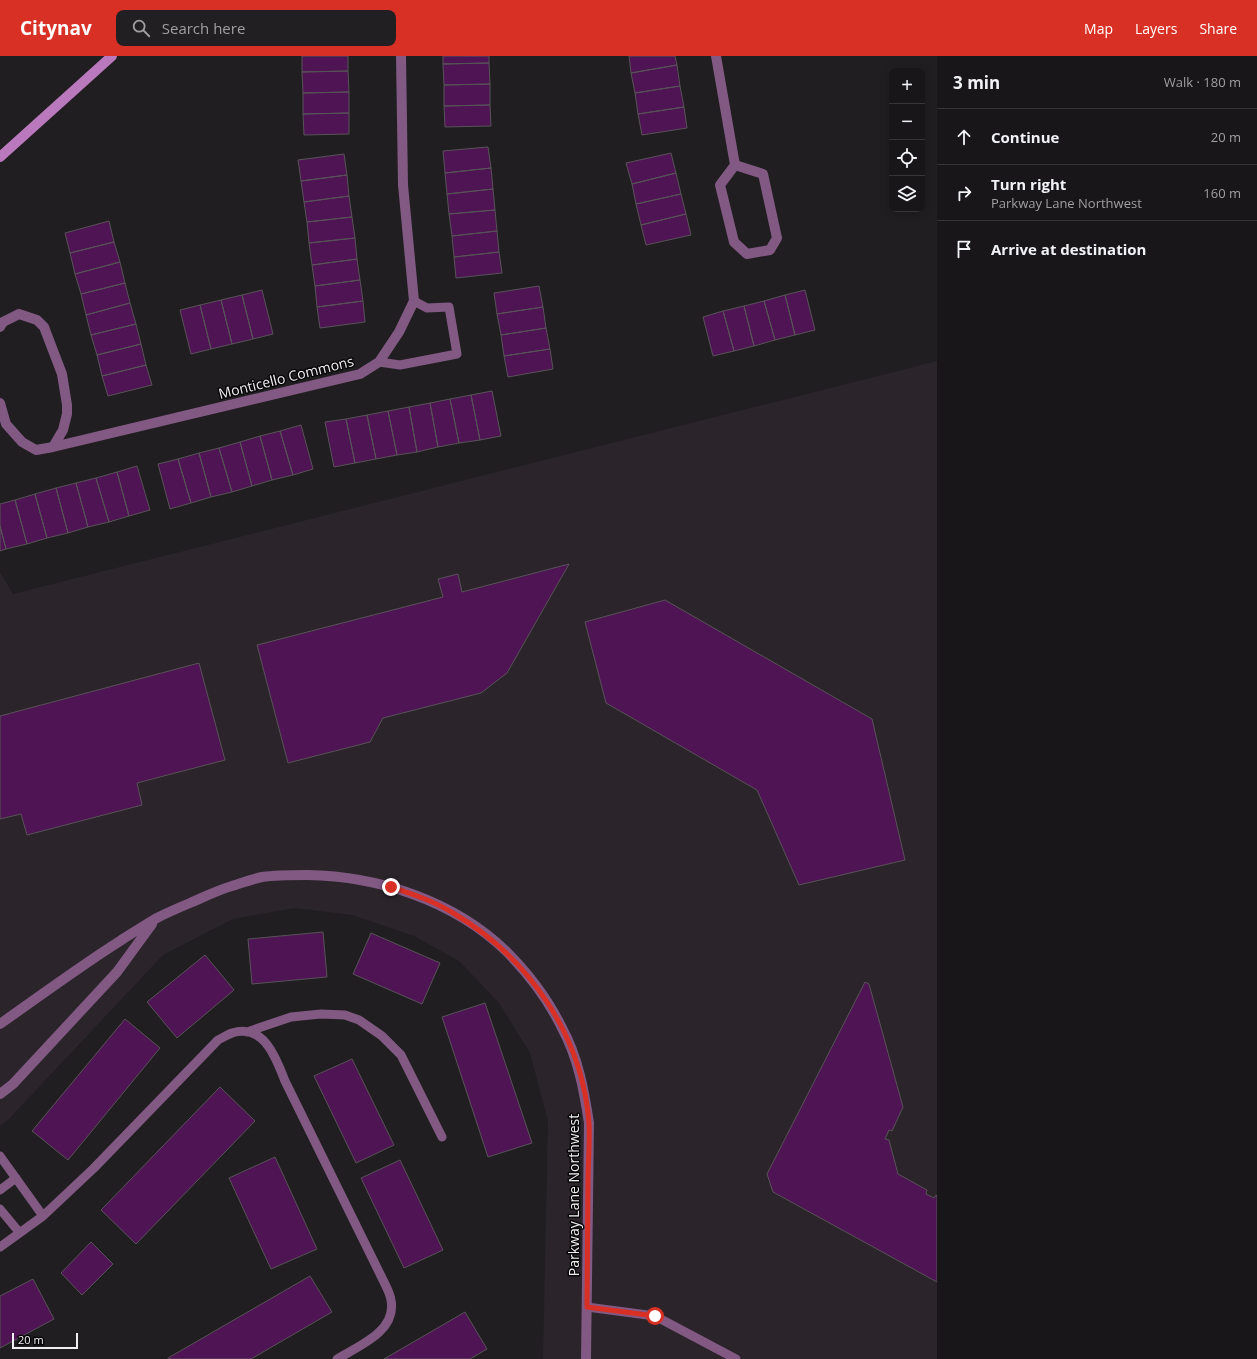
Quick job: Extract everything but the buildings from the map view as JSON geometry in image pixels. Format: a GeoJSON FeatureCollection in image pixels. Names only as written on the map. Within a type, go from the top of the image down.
{"type":"FeatureCollection","features":[{"type":"Feature","properties":{"kind":"street"},"geometry":{"type":"LineString","coordinates":[[0,156],[112,56]]}},
{"type":"Feature","properties":{"kind":"street"},"geometry":{"type":"LineString","coordinates":[[401,56],[403,185],[414,300]]}},
{"type":"Feature","properties":{"kind":"street"},"geometry":{"type":"LineString","coordinates":[[716,56],[735,165],[720,185],[734,242],[747,254],[770,250],[776,238],[763,174],[735,165]]}},
{"type":"Feature","properties":{"kind":"street","name":"Monticello Commons"},"geometry":{"type":"LineString","coordinates":[[0,403],[6,424],[22,442],[36,450],[360,374],[380,362],[399,332],[414,300]]}},
{"type":"Feature","properties":{"kind":"street"},"geometry":{"type":"LineString","coordinates":[[0,327],[3,322],[19,314],[37,320],[44,327],[62,374],[67,405],[67,414],[63,430],[53,447]]}},
{"type":"Feature","properties":{"kind":"street","name":"Parkway Lane Northwest"},"geometry":{"type":"LineString","coordinates":[[0,1024],[87,962],[155,919],[230,886],[262,877],[327,875],[366,881],[391,887],[422,898],[452,912],[505,950],[527,974],[547,1000],[563,1029],[575,1059],[584,1090],[589,1123],[586,1359]]}},
{"type":"Feature","properties":{"kind":"street"},"geometry":{"type":"LineString","coordinates":[[0,1094],[12,1084],[117,972],[155,919]]}},
{"type":"Feature","properties":{"kind":"lane"},"geometry":{"type":"LineString","coordinates":[[380,362],[400,365],[457,354],[449,307],[427,308],[414,300]]}},
{"type":"Feature","properties":{"kind":"lane"},"geometry":{"type":"LineString","coordinates":[[0,1248],[19,1232],[43,1216],[94,1168],[218,1040],[232,1033],[247,1032],[291,1017],[321,1014],[344,1015],[359,1020],[382,1036],[401,1055],[442,1137]]}},
{"type":"Feature","properties":{"kind":"lane"},"geometry":{"type":"LineString","coordinates":[[247,1032],[261,1037],[273,1052],[285,1081],[383,1280],[391,1300],[390,1319],[378,1335],[337,1359]]}},
{"type":"Feature","properties":{"kind":"lane"},"geometry":{"type":"LineString","coordinates":[[0,1156],[43,1216]]}},
{"type":"Feature","properties":{"kind":"lane"},"geometry":{"type":"LineString","coordinates":[[0,1190],[16,1178]]}},
{"type":"Feature","properties":{"kind":"lane"},"geometry":{"type":"LineString","coordinates":[[0,1209],[19,1232]]}},
{"type":"Feature","properties":{"kind":"lane"},"geometry":{"type":"LineString","coordinates":[[587,1307],[655,1316],[736,1359]]}},
{"type":"Feature","properties":{"kind":"shaded area"},"geometry":{"type":"Polygon","coordinates":[[[937,361],[937,1359],[543,1359],[548,1121],[530,1053],[499,1003],[459,961],[414,936],[352,915],[295,908],[233,919],[163,955],[9,1119],[0,1126],[0,572],[13,594],[937,361]]]}},
{"type":"Feature","properties":{"kind":"route"},"geometry":{"type":"LineString","coordinates":[[391,887],[422,898],[452,912],[479,930],[505,950],[527,974],[547,1000],[563,1029],[575,1059],[584,1090],[589,1123],[587,1307],[655,1316]]}}]}
